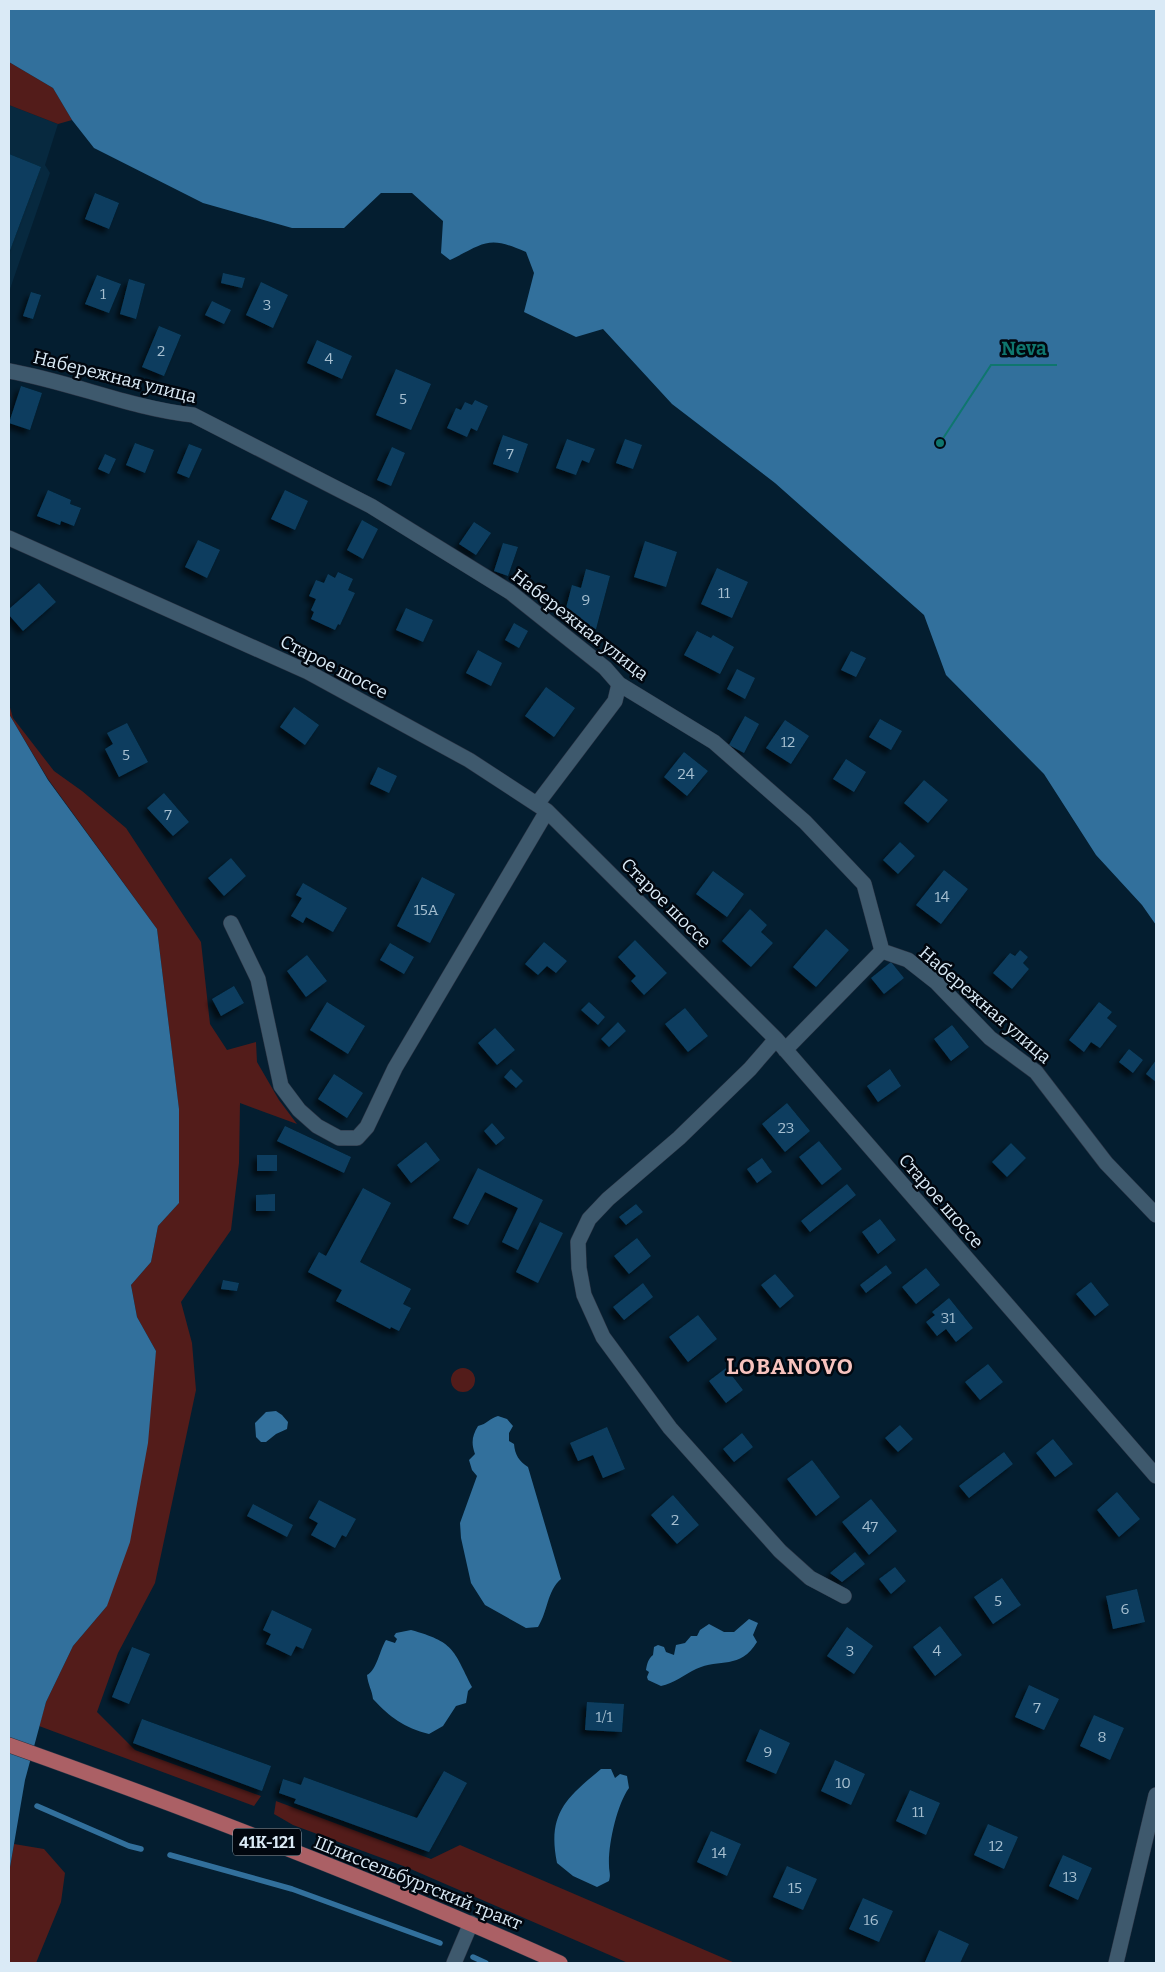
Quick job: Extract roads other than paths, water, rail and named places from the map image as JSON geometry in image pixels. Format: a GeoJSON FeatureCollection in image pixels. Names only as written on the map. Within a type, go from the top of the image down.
{"type":"FeatureCollection","features":[{"type":"Feature","properties":{"kind":"main road","name":"Шлиссельбургский тракт"},"geometry":{"type":"LineString","coordinates":[[9,1746],[102,1778],[471,1923],[560,1963]]}},
{"type":"Feature","properties":{"kind":"street","name":"Набережная улица"},"geometry":{"type":"LineString","coordinates":[[9,371],[37,376],[161,412],[193,415],[363,502],[510,592],[605,668],[619,684],[714,742],[805,822],[864,884],[882,951],[908,960],[936,982],[990,1038],[1036,1072],[1106,1163],[1156,1215]]}},
{"type":"Feature","properties":{"kind":"street","name":"Старое шоссе"},"geometry":{"type":"LineString","coordinates":[[9,538],[308,672],[469,760],[542,808],[780,1044],[1156,1476]]}},
{"type":"Feature","properties":{"kind":"street"},"geometry":{"type":"LineString","coordinates":[[231,923],[258,979],[281,1086],[299,1110],[318,1126],[339,1138],[357,1138],[367,1127],[395,1068],[542,808],[615,701],[619,684]]}},
{"type":"Feature","properties":{"kind":"street"},"geometry":{"type":"LineString","coordinates":[[844,1596],[810,1578],[780,1551],[670,1428],[603,1338],[584,1295],[579,1268],[578,1242],[589,1219],[608,1199],[680,1138],[750,1069],[882,951]]}},
{"type":"Feature","properties":{"kind":"street"},"geometry":{"type":"LineString","coordinates":[[1116,1963],[1156,1795]]}},
{"type":"Feature","properties":{"kind":"street"},"geometry":{"type":"LineString","coordinates":[[454,1963],[471,1923]]}},
{"type":"Feature","properties":{"kind":"water"},"geometry":{"type":"Polygon","coordinates":[[[9,9],[1156,9],[1156,925],[1142,905],[1096,855],[1044,774],[946,675],[924,615],[775,483],[672,404],[603,329],[576,337],[524,312],[534,273],[526,252],[503,244],[487,243],[450,260],[441,253],[443,221],[412,193],[381,193],[344,228],[292,228],[203,203],[94,148],[72,120],[53,88],[9,62],[9,9]]]}},
{"type":"Feature","properties":{"kind":"water"},"geometry":{"type":"Polygon","coordinates":[[[9,714],[48,780],[157,929],[179,1109],[179,1203],[158,1226],[151,1262],[131,1285],[137,1317],[156,1351],[148,1443],[130,1542],[107,1606],[73,1646],[46,1702],[25,1780],[9,1873],[9,714]]]}},
{"type":"Feature","properties":{"kind":"water"},"geometry":{"type":"Polygon","coordinates":[[[276,1411],[288,1422],[287,1429],[276,1434],[266,1442],[261,1442],[256,1437],[255,1423],[266,1412],[276,1411]]]}},
{"type":"Feature","properties":{"kind":"water"},"geometry":{"type":"Polygon","coordinates":[[[498,1416],[507,1419],[513,1426],[509,1433],[509,1441],[514,1444],[516,1455],[528,1467],[561,1579],[550,1595],[538,1627],[526,1628],[485,1605],[471,1583],[461,1538],[460,1523],[477,1476],[472,1470],[469,1460],[475,1454],[473,1436],[478,1426],[498,1416]]]}},
{"type":"Feature","properties":{"kind":"water"},"geometry":{"type":"Polygon","coordinates":[[[749,1619],[758,1623],[753,1635],[757,1642],[744,1656],[737,1660],[696,1669],[661,1686],[648,1680],[649,1672],[646,1668],[653,1655],[654,1647],[658,1645],[664,1647],[666,1652],[674,1655],[676,1645],[685,1643],[691,1636],[697,1636],[700,1630],[709,1624],[724,1632],[734,1632],[749,1619]]]}},
{"type":"Feature","properties":{"kind":"water"},"geometry":{"type":"Polygon","coordinates":[[[411,1630],[444,1643],[456,1655],[472,1687],[468,1691],[466,1703],[456,1706],[443,1726],[429,1734],[405,1725],[385,1711],[373,1699],[367,1675],[376,1664],[386,1640],[395,1643],[397,1639],[394,1636],[396,1633],[411,1630]]]}},
{"type":"Feature","properties":{"kind":"water"},"geometry":{"type":"Polygon","coordinates":[[[601,1769],[611,1769],[615,1778],[620,1774],[627,1776],[629,1788],[617,1814],[612,1836],[609,1857],[609,1881],[597,1887],[573,1876],[557,1863],[555,1832],[557,1819],[569,1799],[601,1769]]]}},
{"type":"Feature","properties":{"kind":"waterway"},"geometry":{"type":"LineString","coordinates":[[37,1806],[129,1846],[141,1849]]}},
{"type":"Feature","properties":{"kind":"waterway"},"geometry":{"type":"LineString","coordinates":[[170,1855],[292,1889],[440,1943]]}},
{"type":"Feature","properties":{"kind":"waterway"},"geometry":{"type":"LineString","coordinates":[[473,1957],[486,1963]]}},
{"type":"Feature","properties":{"kind":"place","name":"Neva"},"geometry":{"type":"Point","coordinates":[940,443]}},
{"type":"Feature","properties":{"kind":"district","name":"LOBANOVO"},"geometry":{"type":"Point","coordinates":[790,1366]}}]}
